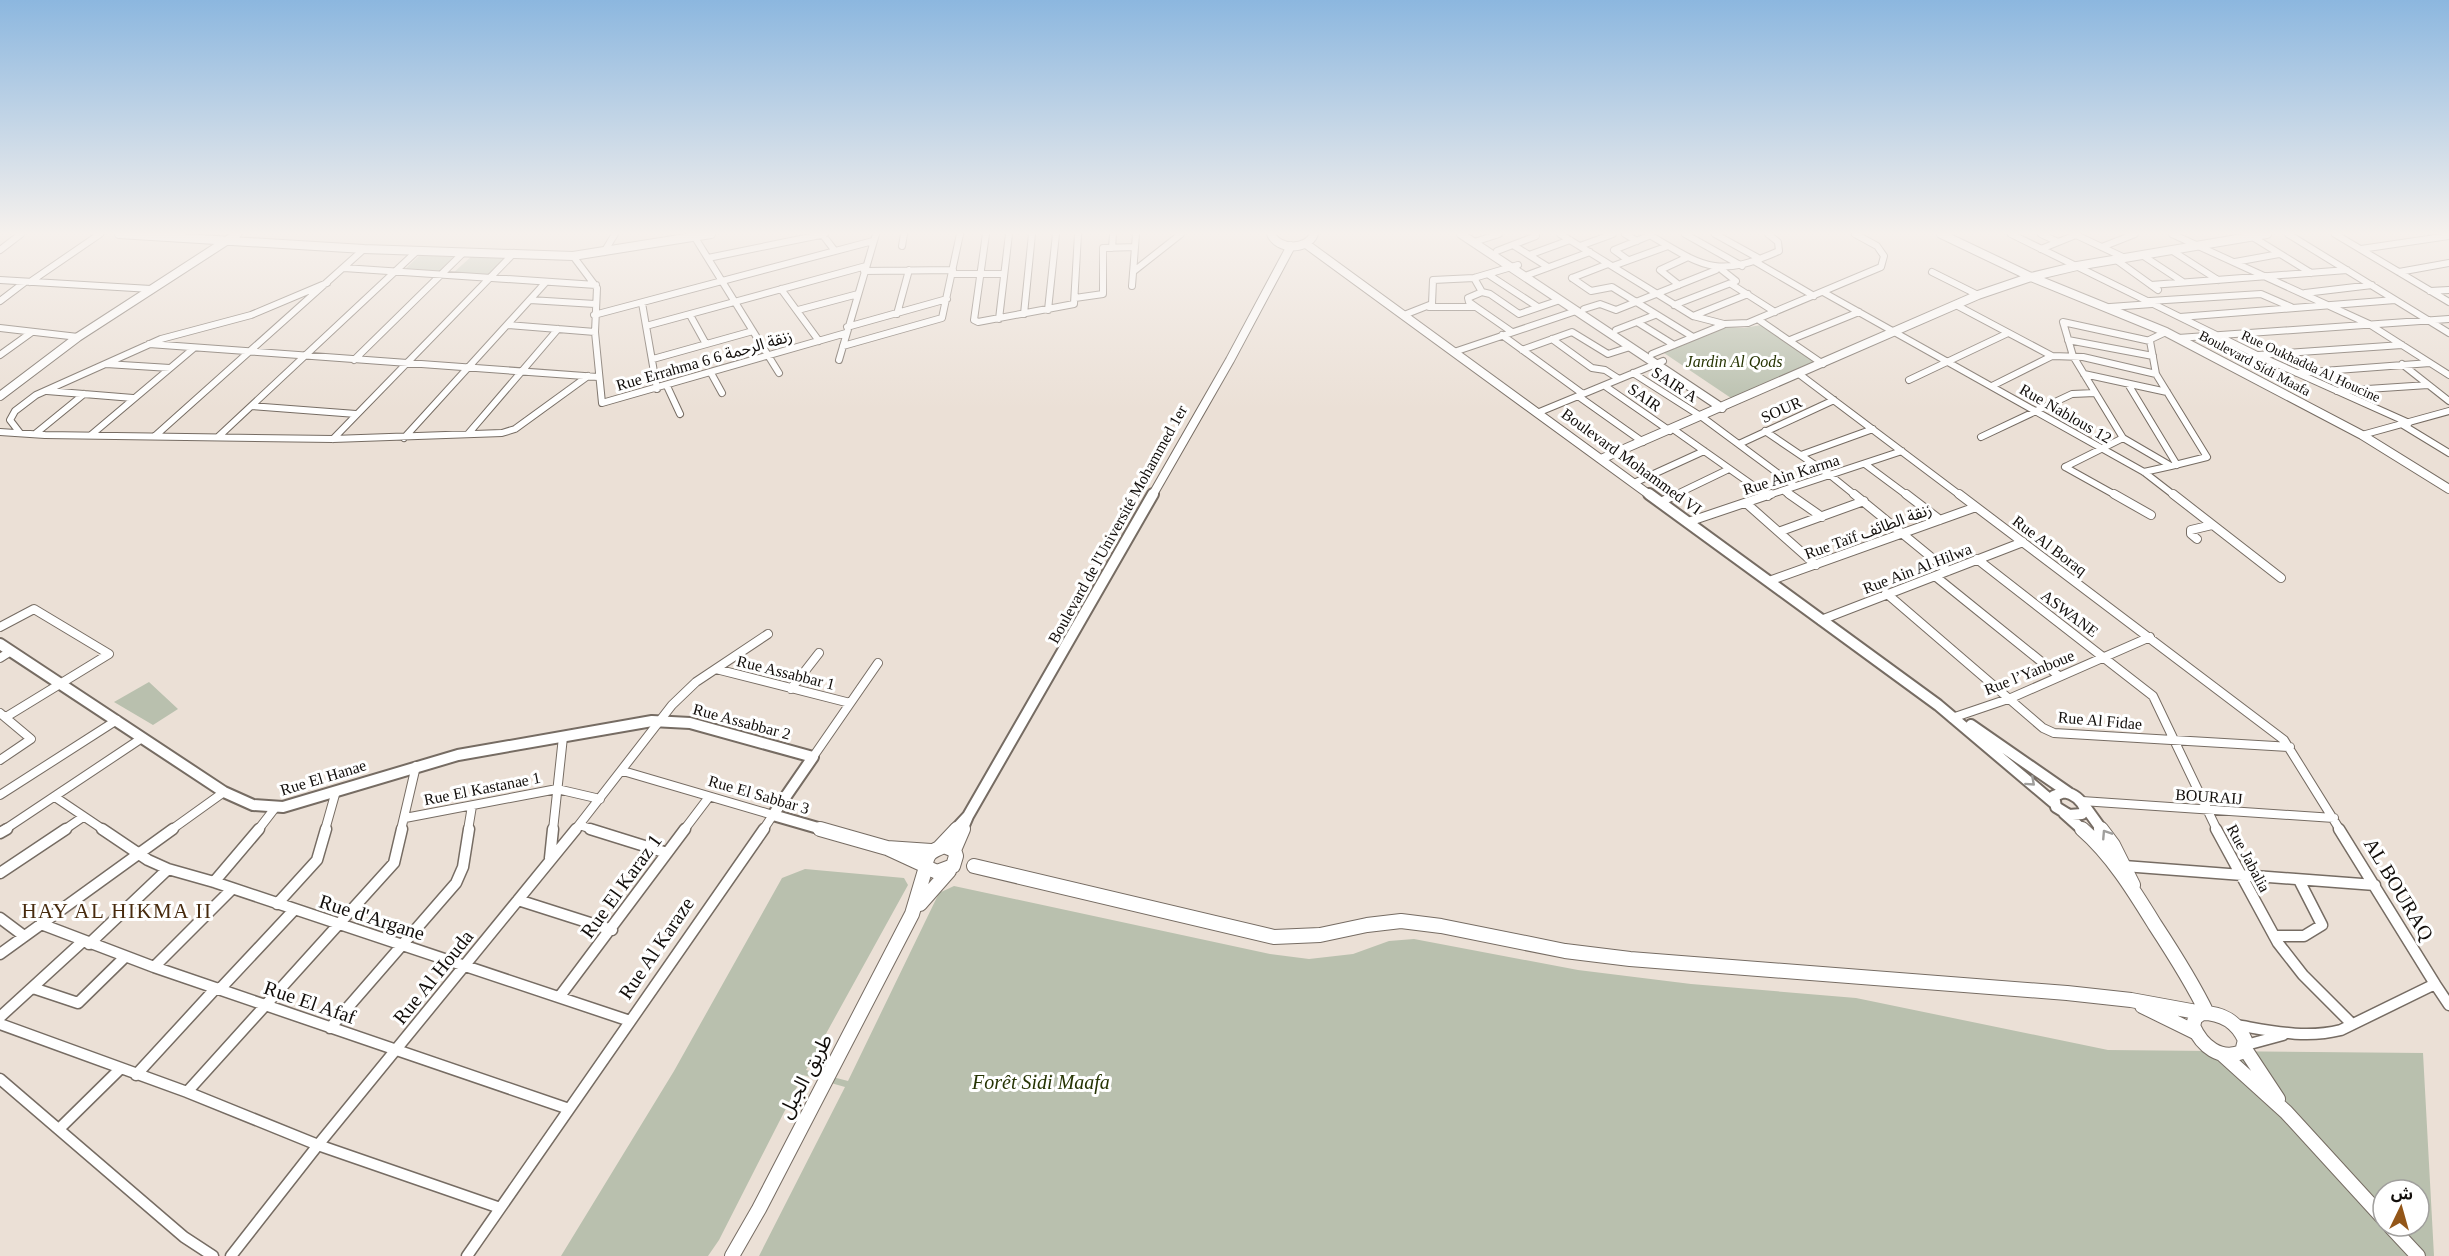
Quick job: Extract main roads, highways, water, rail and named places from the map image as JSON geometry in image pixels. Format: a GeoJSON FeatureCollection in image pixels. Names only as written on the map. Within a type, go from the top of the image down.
{"type":"FeatureCollection","features":[{"type":"Feature","properties":{"kind":"district","name":"HAY AL HIKMA II"},"geometry":{"type":"Point","coordinates":[117,911]}},
{"type":"Feature","properties":{"kind":"park label","name":"Jardin Al Qods"},"geometry":{"type":"Point","coordinates":[1734,361]}},
{"type":"Feature","properties":{"kind":"park label","name":"Forêt Sidi Maafa"},"geometry":{"type":"Point","coordinates":[1041,1082]}}]}
